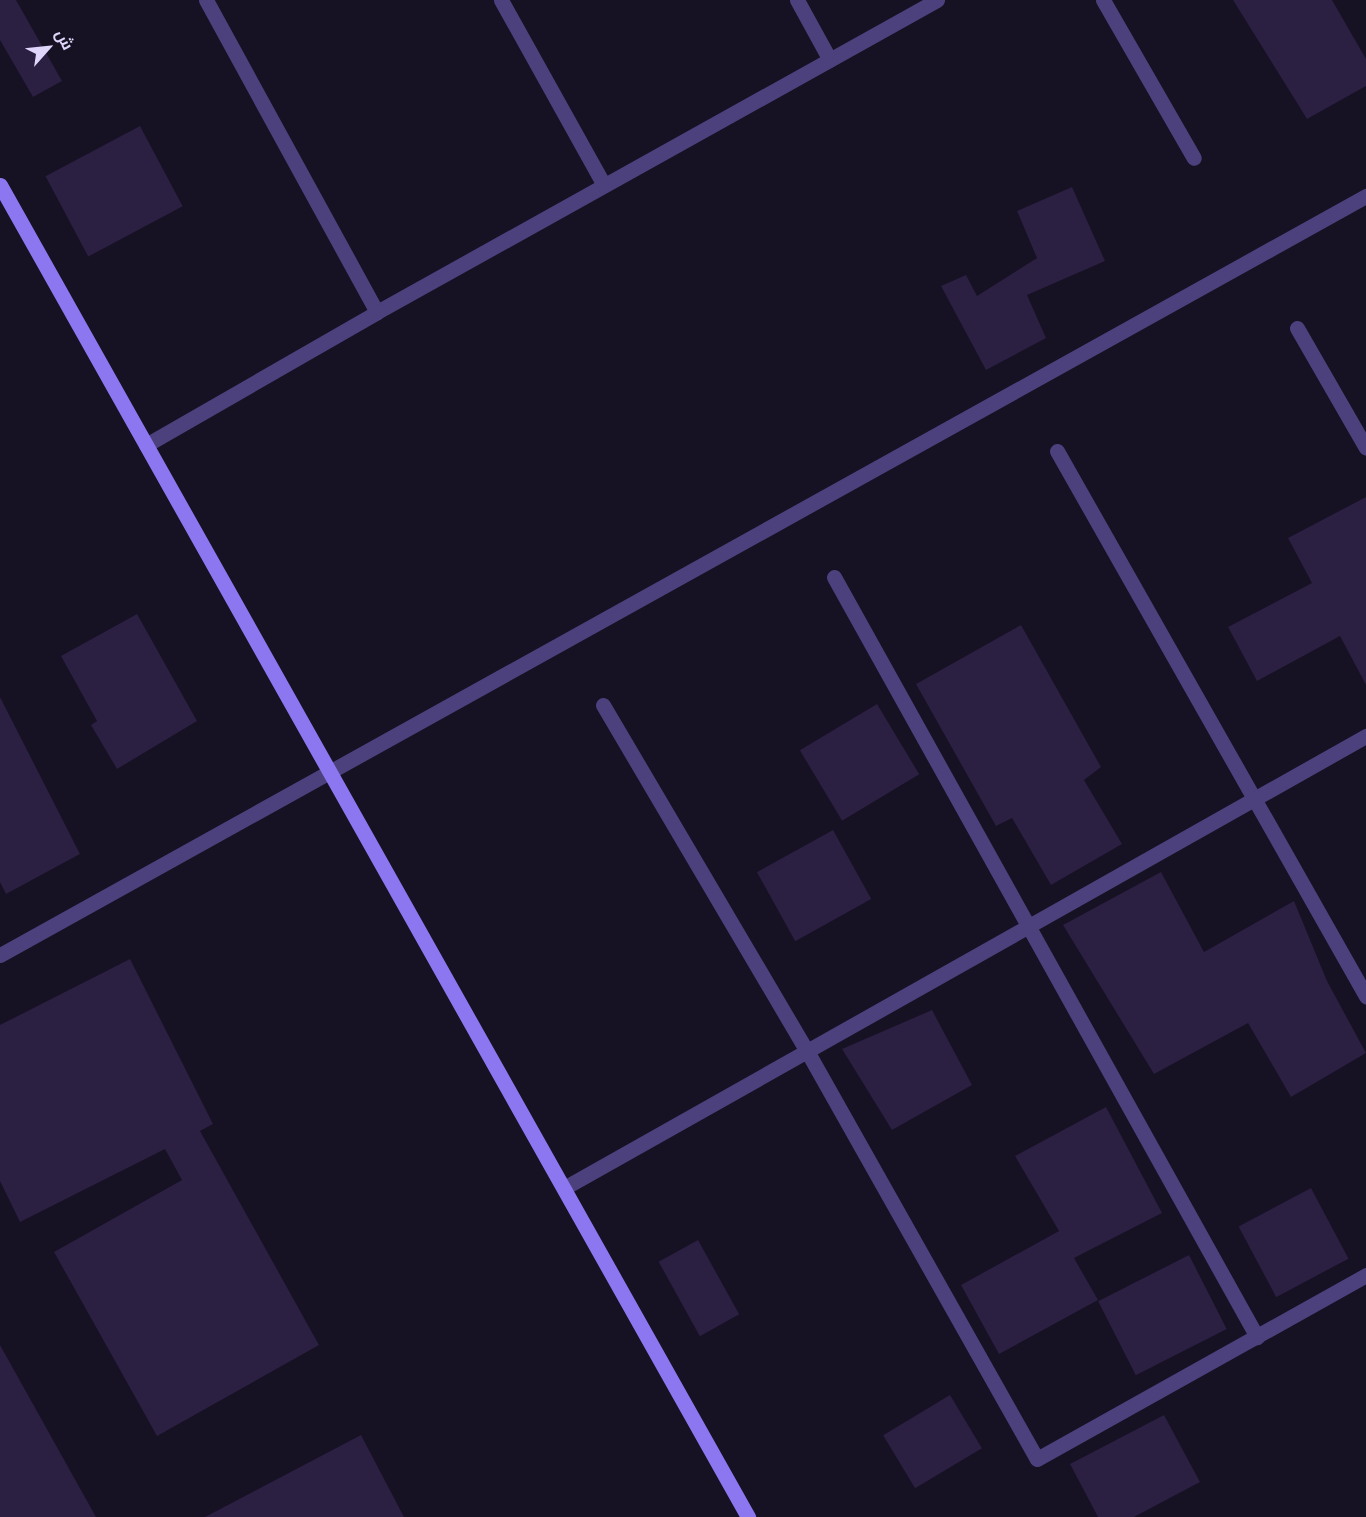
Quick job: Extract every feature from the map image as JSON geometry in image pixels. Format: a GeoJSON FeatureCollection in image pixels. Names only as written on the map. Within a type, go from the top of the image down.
{"type":"FeatureCollection","features":[{"type":"Feature","properties":{"kind":"street"},"geometry":{"type":"LineString","coordinates":[[206,0],[377,312]]}},
{"type":"Feature","properties":{"kind":"street"},"geometry":{"type":"LineString","coordinates":[[501,0],[604,185]]}},
{"type":"Feature","properties":{"kind":"street"},"geometry":{"type":"LineString","coordinates":[[797,0],[830,60]]}},
{"type":"Feature","properties":{"kind":"street"},"geometry":{"type":"LineString","coordinates":[[146,445],[377,312],[937,0]]}},
{"type":"Feature","properties":{"kind":"street"},"geometry":{"type":"LineString","coordinates":[[1103,0],[1194,158]]}},
{"type":"Feature","properties":{"kind":"street"},"geometry":{"type":"LineString","coordinates":[[0,185],[748,1517]]}},
{"type":"Feature","properties":{"kind":"street"},"geometry":{"type":"LineString","coordinates":[[0,956],[1366,196]]}},
{"type":"Feature","properties":{"kind":"street"},"geometry":{"type":"LineString","coordinates":[[1297,328],[1366,448]]}},
{"type":"Feature","properties":{"kind":"street"},"geometry":{"type":"LineString","coordinates":[[1057,451],[1366,996]]}},
{"type":"Feature","properties":{"kind":"street"},"geometry":{"type":"LineString","coordinates":[[834,578],[1030,925],[1257,1337]]}},
{"type":"Feature","properties":{"kind":"street"},"geometry":{"type":"LineString","coordinates":[[603,705],[807,1051],[1037,1459],[1366,1275]]}},
{"type":"Feature","properties":{"kind":"street"},"geometry":{"type":"LineString","coordinates":[[564,1188],[1366,736]]}},
{"type":"Feature","properties":{"kind":"building"},"geometry":{"type":"Polygon","coordinates":[[[0,0],[16,0],[62,81],[33,97],[0,40],[0,0]]]}},
{"type":"Feature","properties":{"kind":"building"},"geometry":{"type":"Polygon","coordinates":[[[1233,0],[1332,0],[1366,59],[1366,86],[1307,119],[1233,0]]]}},
{"type":"Feature","properties":{"kind":"building"},"geometry":{"type":"Polygon","coordinates":[[[140,126],[183,206],[88,257],[46,176],[140,126]]]}},
{"type":"Feature","properties":{"kind":"building"},"geometry":{"type":"Polygon","coordinates":[[[1072,187],[1105,261],[1027,295],[1046,338],[986,370],[941,286],[966,275],[977,296],[1037,258],[1017,211],[1072,187]]]}},
{"type":"Feature","properties":{"kind":"building"},"geometry":{"type":"Polygon","coordinates":[[[1366,497],[1366,685],[1340,636],[1257,681],[1228,627],[1312,583],[1288,538],[1366,497]]]}},
{"type":"Feature","properties":{"kind":"building"},"geometry":{"type":"Polygon","coordinates":[[[137,614],[197,721],[117,769],[91,725],[97,721],[61,656],[137,614]]]}},
{"type":"Feature","properties":{"kind":"building"},"geometry":{"type":"Polygon","coordinates":[[[1021,625],[1101,767],[1084,780],[1122,844],[1051,885],[1012,818],[996,826],[916,684],[1021,625]]]}},
{"type":"Feature","properties":{"kind":"building"},"geometry":{"type":"Polygon","coordinates":[[[0,697],[80,854],[6,894],[0,882],[0,697]]]}},
{"type":"Feature","properties":{"kind":"building"},"geometry":{"type":"Polygon","coordinates":[[[877,704],[919,774],[842,821],[800,750],[877,704]]]}},
{"type":"Feature","properties":{"kind":"building"},"geometry":{"type":"Polygon","coordinates":[[[833,830],[871,899],[795,941],[757,872],[833,830]]]}},
{"type":"Feature","properties":{"kind":"building"},"geometry":{"type":"Polygon","coordinates":[[[1161,872],[1204,952],[1294,901],[1327,981],[1366,1053],[1291,1097],[1248,1023],[1154,1074],[1063,925],[1161,872]]]}},
{"type":"Feature","properties":{"kind":"building"},"geometry":{"type":"Polygon","coordinates":[[[130,959],[213,1124],[200,1131],[319,1345],[157,1436],[54,1252],[182,1180],[165,1149],[20,1222],[0,1181],[0,1025],[130,959]]]}},
{"type":"Feature","properties":{"kind":"building"},"geometry":{"type":"Polygon","coordinates":[[[932,1010],[972,1085],[892,1130],[842,1049],[932,1010]]]}},
{"type":"Feature","properties":{"kind":"building"},"geometry":{"type":"Polygon","coordinates":[[[1106,1107],[1162,1213],[1074,1258],[1098,1300],[999,1354],[961,1285],[1059,1231],[1015,1156],[1106,1107]]]}},
{"type":"Feature","properties":{"kind":"building"},"geometry":{"type":"Polygon","coordinates":[[[1311,1188],[1349,1259],[1276,1297],[1239,1226],[1311,1188]]]}},
{"type":"Feature","properties":{"kind":"building"},"geometry":{"type":"Polygon","coordinates":[[[698,1240],[739,1314],[700,1336],[659,1262],[698,1240]]]}},
{"type":"Feature","properties":{"kind":"building"},"geometry":{"type":"Polygon","coordinates":[[[1189,1255],[1227,1329],[1136,1375],[1098,1301],[1189,1255]]]}},
{"type":"Feature","properties":{"kind":"building"},"geometry":{"type":"Polygon","coordinates":[[[0,1345],[96,1517],[0,1517],[0,1345]]]}},
{"type":"Feature","properties":{"kind":"building"},"geometry":{"type":"Polygon","coordinates":[[[950,1395],[982,1448],[915,1488],[883,1435],[950,1395]]]}},
{"type":"Feature","properties":{"kind":"building"},"geometry":{"type":"Polygon","coordinates":[[[1164,1415],[1200,1482],[1134,1517],[1098,1517],[1070,1464],[1164,1415]]]}},
{"type":"Feature","properties":{"kind":"building"},"geometry":{"type":"Polygon","coordinates":[[[361,1435],[404,1517],[205,1517],[361,1435]]]}}]}
